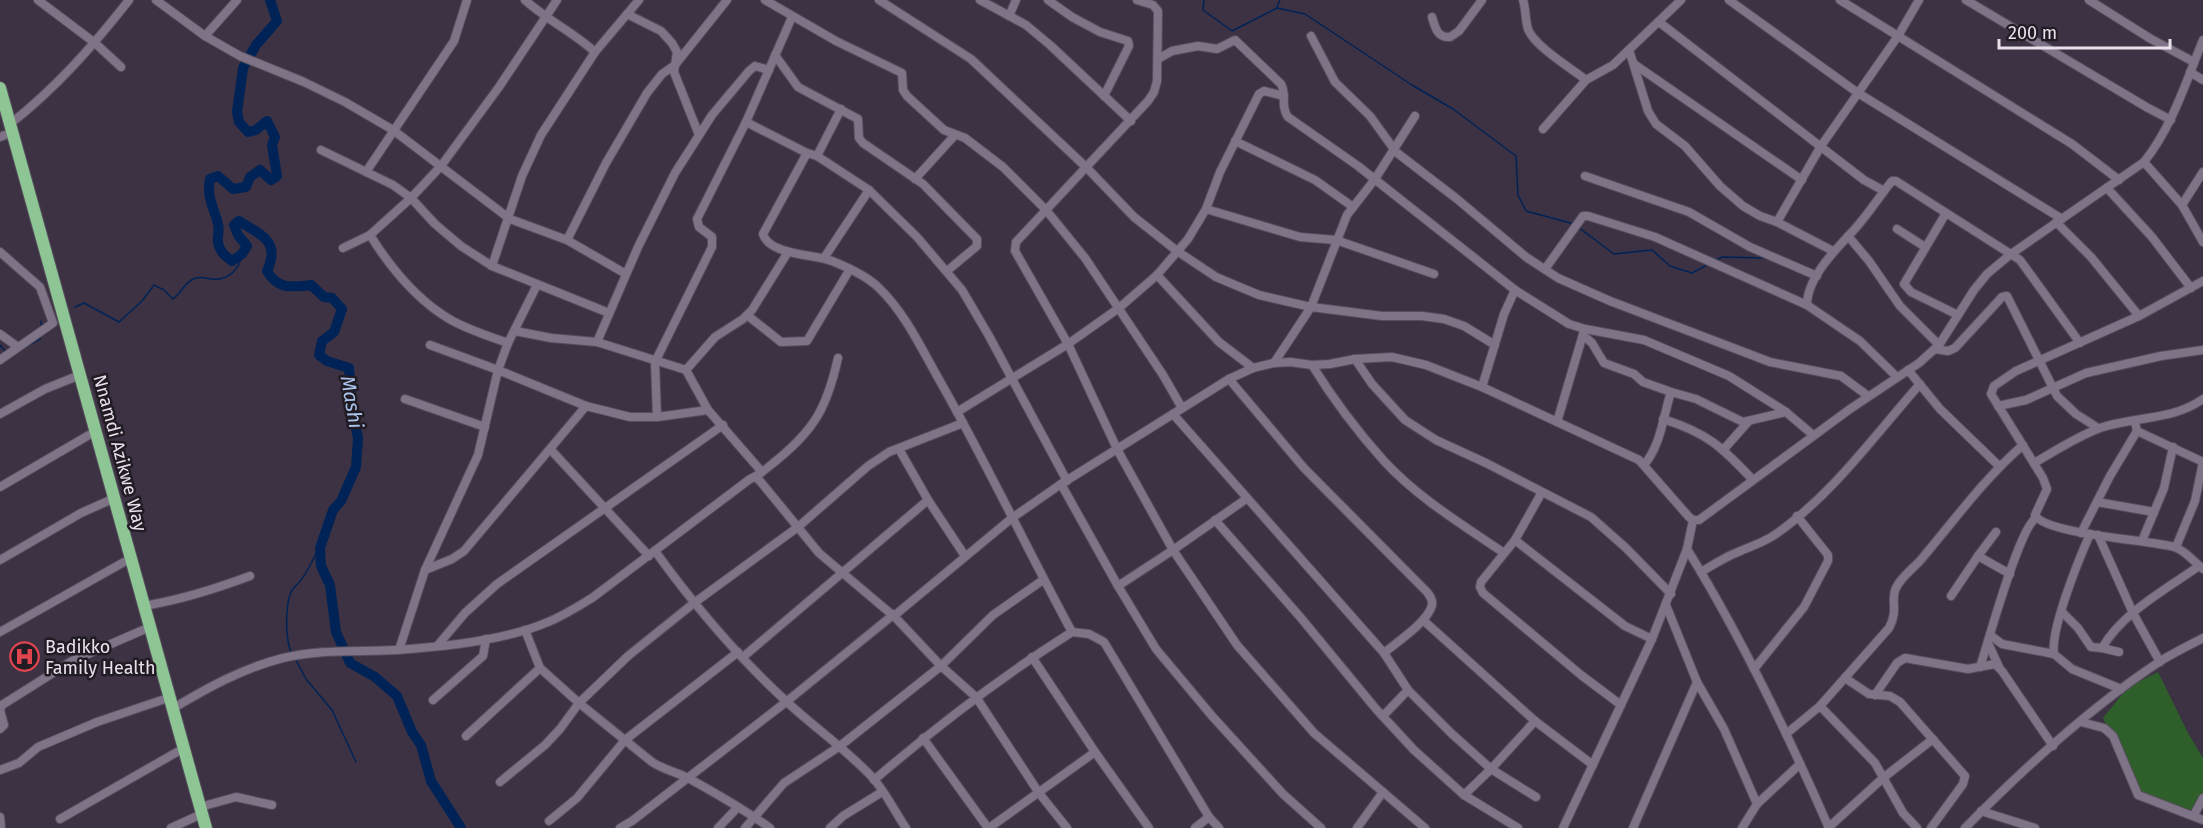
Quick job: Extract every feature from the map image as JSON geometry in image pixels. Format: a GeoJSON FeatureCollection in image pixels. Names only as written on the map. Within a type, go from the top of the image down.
{"type":"FeatureCollection","features":[{"type":"Feature","properties":{"kind":"highway","name":"Nnamdi Azikwe Way"},"geometry":{"type":"LineString","coordinates":[[0,88],[4,128],[143,606],[198,817]]}},
{"type":"Feature","properties":{"kind":"highway","name":"Nnamdi Azikwe Way"},"geometry":{"type":"LineString","coordinates":[[77,376],[89,435],[143,630],[167,704],[177,752],[198,817],[206,828]]}},
{"type":"Feature","properties":{"kind":"street"},"geometry":{"type":"LineString","coordinates":[[38,0],[95,43],[121,68]]}},
{"type":"Feature","properties":{"kind":"street"},"geometry":{"type":"LineString","coordinates":[[4,128],[52,89],[95,43],[129,0]]}},
{"type":"Feature","properties":{"kind":"street"},"geometry":{"type":"LineString","coordinates":[[156,0],[205,36],[243,57],[335,97],[393,130],[510,219],[567,240],[626,274]]}},
{"type":"Feature","properties":{"kind":"street"},"geometry":{"type":"LineString","coordinates":[[205,36],[237,0]]}},
{"type":"Feature","properties":{"kind":"street"},"geometry":{"type":"LineString","coordinates":[[366,172],[454,40],[467,0]]}},
{"type":"Feature","properties":{"kind":"street"},"geometry":{"type":"LineString","coordinates":[[525,0],[544,17],[570,31],[595,52]]}},
{"type":"Feature","properties":{"kind":"street"},"geometry":{"type":"LineString","coordinates":[[343,248],[370,235],[411,198],[441,166],[499,87],[557,0]]}},
{"type":"Feature","properties":{"kind":"street"},"geometry":{"type":"LineString","coordinates":[[492,266],[510,219],[522,176],[541,135],[595,52],[639,0]]}},
{"type":"Feature","properties":{"kind":"street"},"geometry":{"type":"LineString","coordinates":[[567,240],[606,163],[647,93],[662,74],[675,65],[728,0]]}},
{"type":"Feature","properties":{"kind":"street"},"geometry":{"type":"LineString","coordinates":[[765,0],[792,17],[902,73],[903,90],[907,96],[944,130],[965,138],[1003,168],[1046,210],[1085,258],[1182,408]]}},
{"type":"Feature","properties":{"kind":"street"},"geometry":{"type":"LineString","coordinates":[[879,0],[971,59],[1087,168],[1134,217],[1216,278],[1259,295],[1311,307],[1382,316],[1422,316],[1444,319],[1464,326],[1495,345]]}},
{"type":"Feature","properties":{"kind":"street"},"geometry":{"type":"LineString","coordinates":[[980,0],[1026,25],[1131,121]]}},
{"type":"Feature","properties":{"kind":"street"},"geometry":{"type":"LineString","coordinates":[[1009,16],[1016,0]]}},
{"type":"Feature","properties":{"kind":"street"},"geometry":{"type":"LineString","coordinates":[[1048,0],[1081,22],[1128,41],[1129,46],[1104,96]]}},
{"type":"Feature","properties":{"kind":"street"},"geometry":{"type":"LineString","coordinates":[[1137,0],[1153,5],[1158,11],[1157,81],[1154,92],[1131,121],[1016,242],[1015,251],[1068,344],[1118,451],[1173,550],[1244,654],[1314,734],[1423,827]]}},
{"type":"Feature","properties":{"kind":"street"},"geometry":{"type":"LineString","coordinates":[[1432,17],[1442,37],[1450,37],[1459,31],[1482,0]]}},
{"type":"Feature","properties":{"kind":"street"},"geometry":{"type":"LineString","coordinates":[[1523,0],[1531,34],[1586,80]]}},
{"type":"Feature","properties":{"kind":"street"},"geometry":{"type":"LineString","coordinates":[[1543,129],[1586,80],[1612,65],[1681,0]]}},
{"type":"Feature","properties":{"kind":"street"},"geometry":{"type":"LineString","coordinates":[[1729,0],[1858,93],[2059,221],[2139,315]]}},
{"type":"Feature","properties":{"kind":"street"},"geometry":{"type":"LineString","coordinates":[[1839,0],[2072,144],[2119,180]]}},
{"type":"Feature","properties":{"kind":"street"},"geometry":{"type":"LineString","coordinates":[[1777,222],[1821,146],[1898,36],[1920,0]]}},
{"type":"Feature","properties":{"kind":"street"},"geometry":{"type":"LineString","coordinates":[[1966,0],[2171,120]]}},
{"type":"Feature","properties":{"kind":"street"},"geometry":{"type":"LineString","coordinates":[[2089,0],[2151,39],[2194,62]]}},
{"type":"Feature","properties":{"kind":"street"},"geometry":{"type":"LineString","coordinates":[[627,14],[661,31],[677,52],[674,72],[699,135]]}},
{"type":"Feature","properties":{"kind":"street"},"geometry":{"type":"LineString","coordinates":[[657,417],[655,362],[712,247],[712,237],[699,227],[697,219],[746,122],[792,17]]}},
{"type":"Feature","properties":{"kind":"street"},"geometry":{"type":"LineString","coordinates":[[1659,22],[1864,180],[1884,191]]}},
{"type":"Feature","properties":{"kind":"street"},"geometry":{"type":"LineString","coordinates":[[1311,36],[1335,82],[1370,116],[1393,149],[1526,257],[1568,283],[1610,301],[1770,362],[1841,376],[1868,396]]}},
{"type":"Feature","properties":{"kind":"street"},"geometry":{"type":"LineString","coordinates":[[1158,59],[1172,51],[1198,46],[1217,49],[1235,40],[1281,84],[1284,89],[1285,112],[1288,117],[1375,179],[1515,290],[1584,332],[1644,340],[1729,376],[1786,412],[1813,435]]}},
{"type":"Feature","properties":{"kind":"street"},"geometry":{"type":"LineString","coordinates":[[1693,520],[1705,517],[1752,479],[1908,370],[1937,347],[1981,282],[2011,254],[2144,162],[2156,148],[2171,120],[2203,40]]}},
{"type":"Feature","properties":{"kind":"street"},"geometry":{"type":"LineString","coordinates":[[1629,50],[1651,119],[1685,146],[1720,186],[1743,206],[1833,251]]}},
{"type":"Feature","properties":{"kind":"street"},"geometry":{"type":"LineString","coordinates":[[775,55],[798,87],[858,119],[859,138],[863,143],[923,184],[977,239],[977,246],[947,271]]}},
{"type":"Feature","properties":{"kind":"street"},"geometry":{"type":"LineString","coordinates":[[1634,64],[1802,180]]}},
{"type":"Feature","properties":{"kind":"street"},"geometry":{"type":"LineString","coordinates":[[597,342],[626,274],[675,173],[712,114],[755,66],[769,70]]}},
{"type":"Feature","properties":{"kind":"street"},"geometry":{"type":"LineString","coordinates":[[2190,72],[2203,80]]}},
{"type":"Feature","properties":{"kind":"street"},"geometry":{"type":"LineString","coordinates":[[957,412],[1068,344],[1119,308],[1157,275],[1188,239],[1206,209],[1235,141],[1261,92],[1284,96]]}},
{"type":"Feature","properties":{"kind":"street"},"geometry":{"type":"LineString","coordinates":[[817,156],[841,109]]}},
{"type":"Feature","properties":{"kind":"street"},"geometry":{"type":"LineString","coordinates":[[1274,363],[1311,307],[1340,229],[1415,116]]}},
{"type":"Feature","properties":{"kind":"street"},"geometry":{"type":"LineString","coordinates":[[746,122],[817,156],[869,190],[917,237],[947,271],[962,290],[1012,378],[1118,586],[1156,649],[1205,708],[1283,794],[1320,828]]}},
{"type":"Feature","properties":{"kind":"street"},"geometry":{"type":"LineString","coordinates":[[915,179],[955,135]]}},
{"type":"Feature","properties":{"kind":"street"},"geometry":{"type":"LineString","coordinates":[[1235,141],[1314,180],[1353,207]]}},
{"type":"Feature","properties":{"kind":"street"},"geometry":{"type":"LineString","coordinates":[[321,150],[393,185],[411,198],[435,224],[461,246],[492,266],[609,313]]}},
{"type":"Feature","properties":{"kind":"street"},"geometry":{"type":"LineString","coordinates":[[807,153],[763,234],[765,240],[772,246],[788,252],[824,258],[850,269],[878,287],[905,321],[963,423],[1072,632]]}},
{"type":"Feature","properties":{"kind":"street"},"geometry":{"type":"LineString","coordinates":[[2144,162],[2182,206],[2203,242]]}},
{"type":"Feature","properties":{"kind":"street"},"geometry":{"type":"LineString","coordinates":[[2182,206],[2203,172]]}},
{"type":"Feature","properties":{"kind":"street"},"geometry":{"type":"LineString","coordinates":[[1585,176],[1689,212],[1750,247],[1817,276]]}},
{"type":"Feature","properties":{"kind":"street"},"geometry":{"type":"LineString","coordinates":[[1806,305],[1809,291],[1833,251],[1848,236],[1892,181],[1896,181],[2011,254],[2026,267],[2080,343]]}},
{"type":"Feature","properties":{"kind":"street"},"geometry":{"type":"LineString","coordinates":[[2108,188],[2152,237],[2191,288]]}},
{"type":"Feature","properties":{"kind":"street"},"geometry":{"type":"LineString","coordinates":[[824,258],[869,190]]}},
{"type":"Feature","properties":{"kind":"street"},"geometry":{"type":"LineString","coordinates":[[1206,209],[1300,237],[1336,240],[1434,274]]}},
{"type":"Feature","properties":{"kind":"street"},"geometry":{"type":"LineString","coordinates":[[1946,213],[1904,284],[1911,292],[1958,315]]}},
{"type":"Feature","properties":{"kind":"street"},"geometry":{"type":"LineString","coordinates":[[1545,269],[1577,222],[1583,216],[1588,216],[1655,237],[1806,305],[1860,341],[1897,377]]}},
{"type":"Feature","properties":{"kind":"street"},"geometry":{"type":"LineString","coordinates":[[1897,229],[1925,247]]}},
{"type":"Feature","properties":{"kind":"street"},"geometry":{"type":"LineString","coordinates":[[370,235],[385,260],[424,300],[450,319],[477,333],[508,343]]}},
{"type":"Feature","properties":{"kind":"street"},"geometry":{"type":"LineString","coordinates":[[1848,236],[1869,261],[1900,306],[1937,347],[1948,351],[1955,348],[2005,295],[2012,301],[2053,388],[2065,405],[2098,428]]}},
{"type":"Feature","properties":{"kind":"street"},"geometry":{"type":"LineString","coordinates":[[0,252],[40,287],[53,323],[0,360]]}},
{"type":"Feature","properties":{"kind":"street"},"geometry":{"type":"LineString","coordinates":[[686,370],[715,337],[747,315],[788,252]]}},
{"type":"Feature","properties":{"kind":"street"},"geometry":{"type":"LineString","coordinates":[[747,315],[781,342],[807,341],[850,269]]}},
{"type":"Feature","properties":{"kind":"street"},"geometry":{"type":"LineString","coordinates":[[1157,275],[1219,342],[1253,368]]}},
{"type":"Feature","properties":{"kind":"street"},"geometry":{"type":"LineString","coordinates":[[1980,667],[2010,574],[2029,525],[2036,518],[2047,489],[2034,463],[1991,394],[1994,386],[2016,371],[2139,315],[2203,281]]}},
{"type":"Feature","properties":{"kind":"street"},"geometry":{"type":"LineString","coordinates":[[399,650],[424,570],[470,477],[478,455],[498,370],[508,343],[537,285]]}},
{"type":"Feature","properties":{"kind":"street"},"geometry":{"type":"LineString","coordinates":[[1482,387],[1504,314],[1515,290]]}},
{"type":"Feature","properties":{"kind":"street"},"geometry":{"type":"LineString","coordinates":[[515,331],[551,338],[597,342],[686,370],[708,410],[723,424],[819,553],[841,574],[893,615],[941,666],[976,697],[1039,793],[1067,828]]}},
{"type":"Feature","properties":{"kind":"street"},"geometry":{"type":"LineString","coordinates":[[1584,332],[1604,363],[1628,371],[1643,382],[1696,399],[1743,422],[1786,412]]}},
{"type":"Feature","properties":{"kind":"street"},"geometry":{"type":"LineString","coordinates":[[1557,422],[1584,332]]}},
{"type":"Feature","properties":{"kind":"street"},"geometry":{"type":"LineString","coordinates":[[0,334],[18,347]]}},
{"type":"Feature","properties":{"kind":"street"},"geometry":{"type":"LineString","coordinates":[[430,345],[586,406],[630,417],[657,417],[708,410]]}},
{"type":"Feature","properties":{"kind":"street"},"geometry":{"type":"LineString","coordinates":[[1998,406],[2026,400],[2086,373],[2161,356],[2203,350]]}},
{"type":"Feature","properties":{"kind":"street"},"geometry":{"type":"LineString","coordinates":[[620,828],[786,702],[1012,518],[1182,408],[1229,379],[1253,368],[1274,363],[1312,365],[1392,357],[1426,365],[1482,387],[1639,460],[1681,510],[1693,520]]}},
{"type":"Feature","properties":{"kind":"street"},"geometry":{"type":"LineString","coordinates":[[0,770],[20,763],[38,747],[87,726],[167,704],[219,681],[283,658],[350,651],[399,650],[486,639],[547,623],[577,607],[750,479],[759,475],[795,446],[815,422],[832,386],[838,358]]}},
{"type":"Feature","properties":{"kind":"street"},"geometry":{"type":"LineString","coordinates":[[1355,359],[1372,384],[1405,420],[1436,440],[1591,518],[1604,527],[1671,594]]}},
{"type":"Feature","properties":{"kind":"street"},"geometry":{"type":"LineString","coordinates":[[1312,365],[1330,394],[1385,462],[1427,499],[1504,554]]}},
{"type":"Feature","properties":{"kind":"street"},"geometry":{"type":"LineString","coordinates":[[1908,370],[1940,409],[2000,466]]}},
{"type":"Feature","properties":{"kind":"street"},"geometry":{"type":"LineString","coordinates":[[0,414],[45,389],[77,376]]}},
{"type":"Feature","properties":{"kind":"street"},"geometry":{"type":"LineString","coordinates":[[1229,379],[1304,468],[1432,599],[1432,606],[1424,620],[1384,653]]}},
{"type":"Feature","properties":{"kind":"street"},"geometry":{"type":"LineString","coordinates":[[1701,572],[1777,533],[1840,480],[1920,384]]}},
{"type":"Feature","properties":{"kind":"street"},"geometry":{"type":"LineString","coordinates":[[1644,465],[1655,449],[1671,392]]}},
{"type":"Feature","properties":{"kind":"street"},"geometry":{"type":"LineString","coordinates":[[405,399],[484,427]]}},
{"type":"Feature","properties":{"kind":"street"},"geometry":{"type":"LineString","coordinates":[[2034,463],[2098,428],[2168,416],[2203,399]]}},
{"type":"Feature","properties":{"kind":"street"},"geometry":{"type":"LineString","coordinates":[[424,570],[452,559],[464,551],[586,406]]}},
{"type":"Feature","properties":{"kind":"street"},"geometry":{"type":"LineString","coordinates":[[1173,414],[1384,653],[1408,690],[1491,769],[1536,797]]}},
{"type":"Feature","properties":{"kind":"street"},"geometry":{"type":"LineString","coordinates":[[1663,420],[1689,427],[1707,437],[1724,449],[1752,479]]}},
{"type":"Feature","properties":{"kind":"street"},"geometry":{"type":"LineString","coordinates":[[1724,449],[1748,422]]}},
{"type":"Feature","properties":{"kind":"street"},"geometry":{"type":"LineString","coordinates":[[2054,654],[2056,631],[2089,534],[2097,502],[2137,431],[2135,422]]}},
{"type":"Feature","properties":{"kind":"street"},"geometry":{"type":"LineString","coordinates":[[500,782],[545,745],[579,703],[628,656],[693,603],[798,527],[868,466],[899,449],[963,423]]}},
{"type":"Feature","properties":{"kind":"street"},"geometry":{"type":"LineString","coordinates":[[438,645],[465,613],[497,584],[723,424]]}},
{"type":"Feature","properties":{"kind":"street"},"geometry":{"type":"LineString","coordinates":[[2137,431],[2203,462],[2195,501],[2176,547]]}},
{"type":"Feature","properties":{"kind":"street"},"geometry":{"type":"LineString","coordinates":[[0,488],[89,435]]}},
{"type":"Feature","properties":{"kind":"street"},"geometry":{"type":"LineString","coordinates":[[1786,734],[1820,706],[1889,628],[1896,612],[1894,595],[1896,588],[2000,466],[2023,445]]}},
{"type":"Feature","properties":{"kind":"street"},"geometry":{"type":"LineString","coordinates":[[2142,541],[2164,488],[2173,447]]}},
{"type":"Feature","properties":{"kind":"street"},"geometry":{"type":"LineString","coordinates":[[899,449],[928,500],[965,556]]}},
{"type":"Feature","properties":{"kind":"street"},"geometry":{"type":"LineString","coordinates":[[551,450],[652,553],[693,603],[786,702],[840,746],[874,780],[906,828]]}},
{"type":"Feature","properties":{"kind":"street"},"geometry":{"type":"LineString","coordinates":[[1542,492],[1515,540],[1481,582],[1482,590],[1572,667],[1621,705]]}},
{"type":"Feature","properties":{"kind":"street"},"geometry":{"type":"LineString","coordinates":[[1118,586],[1246,499]]}},
{"type":"Feature","properties":{"kind":"street"},"geometry":{"type":"LineString","coordinates":[[549,821],[584,791],[625,740],[740,654],[841,574],[928,500]]}},
{"type":"Feature","properties":{"kind":"street"},"geometry":{"type":"LineString","coordinates":[[0,560],[81,513],[108,501]]}},
{"type":"Feature","properties":{"kind":"street"},"geometry":{"type":"LineString","coordinates":[[2097,502],[2154,512]]}},
{"type":"Feature","properties":{"kind":"street"},"geometry":{"type":"LineString","coordinates":[[1754,669],[1804,607],[1828,561],[1828,555],[1797,516]]}},
{"type":"Feature","properties":{"kind":"street"},"geometry":{"type":"LineString","coordinates":[[2036,518],[2089,534],[2176,547],[2201,568],[2133,613],[2110,633],[2102,648]]}},
{"type":"Feature","properties":{"kind":"street"},"geometry":{"type":"LineString","coordinates":[[1215,520],[1414,750],[1464,795],[1518,828]]}},
{"type":"Feature","properties":{"kind":"street"},"geometry":{"type":"LineString","coordinates":[[1563,828],[1671,594],[1687,549],[1693,520]]}},
{"type":"Feature","properties":{"kind":"street"},"geometry":{"type":"LineString","coordinates":[[1951,596],[1996,532]]}},
{"type":"Feature","properties":{"kind":"street"},"geometry":{"type":"LineString","coordinates":[[2089,534],[2160,662]]}},
{"type":"Feature","properties":{"kind":"street"},"geometry":{"type":"LineString","coordinates":[[1515,540],[1625,626],[1652,639]]}},
{"type":"Feature","properties":{"kind":"street"},"geometry":{"type":"LineString","coordinates":[[1687,549],[1722,605],[1786,734],[1828,828],[1883,778],[1933,739]]}},
{"type":"Feature","properties":{"kind":"street"},"geometry":{"type":"LineString","coordinates":[[1978,556],[2010,574]]}},
{"type":"Feature","properties":{"kind":"street"},"geometry":{"type":"LineString","coordinates":[[0,632],[124,562]]}},
{"type":"Feature","properties":{"kind":"street"},"geometry":{"type":"LineString","coordinates":[[143,606],[173,602],[250,576]]}},
{"type":"Feature","properties":{"kind":"street"},"geometry":{"type":"LineString","coordinates":[[745,828],[784,783],[840,746],[941,666],[993,615],[1043,580]]}},
{"type":"Feature","properties":{"kind":"street"},"geometry":{"type":"LineString","coordinates":[[1666,605],[1698,682],[1724,729],[1757,804]]}},
{"type":"Feature","properties":{"kind":"street"},"geometry":{"type":"LineString","coordinates":[[2062,612],[2078,628],[2091,647],[2119,652]]}},
{"type":"Feature","properties":{"kind":"street"},"geometry":{"type":"LineString","coordinates":[[1424,620],[1535,721],[1593,765]]}},
{"type":"Feature","properties":{"kind":"street"},"geometry":{"type":"LineString","coordinates":[[0,729],[4,725],[0,710],[2,705],[72,661],[143,630]]}},
{"type":"Feature","properties":{"kind":"street"},"geometry":{"type":"LineString","coordinates":[[525,630],[540,668],[579,703],[660,768],[688,778],[754,816],[770,828]]}},
{"type":"Feature","properties":{"kind":"street"},"geometry":{"type":"LineString","coordinates":[[874,780],[923,738],[1032,657],[1072,632],[1089,634],[1104,642],[1209,817],[1220,828]]}},
{"type":"Feature","properties":{"kind":"street"},"geometry":{"type":"LineString","coordinates":[[1965,828],[2053,746],[2121,689],[2160,662],[2203,638]]}},
{"type":"Feature","properties":{"kind":"street"},"geometry":{"type":"LineString","coordinates":[[433,700],[483,656],[486,639]]}},
{"type":"Feature","properties":{"kind":"street"},"geometry":{"type":"LineString","coordinates":[[1988,645],[2002,644],[2054,654],[2072,669],[2121,689]]}},
{"type":"Feature","properties":{"kind":"street"},"geometry":{"type":"LineString","coordinates":[[1988,645],[2002,644]]}},
{"type":"Feature","properties":{"kind":"street"},"geometry":{"type":"LineString","coordinates":[[1988,645],[1999,667],[2053,746]]}},
{"type":"Feature","properties":{"kind":"street"},"geometry":{"type":"LineString","coordinates":[[1032,657],[1149,828]]}},
{"type":"Feature","properties":{"kind":"street"},"geometry":{"type":"LineString","coordinates":[[1875,695],[1897,663],[1905,658],[1968,669],[1991,664],[1999,667]]}},
{"type":"Feature","properties":{"kind":"street"},"geometry":{"type":"LineString","coordinates":[[466,736],[540,668]]}},
{"type":"Feature","properties":{"kind":"street"},"geometry":{"type":"LineString","coordinates":[[1845,678],[1869,694],[1890,696],[1900,702],[1965,776],[1966,780],[1930,828]]}},
{"type":"Feature","properties":{"kind":"street"},"geometry":{"type":"LineString","coordinates":[[1633,828],[1698,682]]}},
{"type":"Feature","properties":{"kind":"street"},"geometry":{"type":"LineString","coordinates":[[1383,716],[1408,690]]}},
{"type":"Feature","properties":{"kind":"street"},"geometry":{"type":"LineString","coordinates":[[1820,706],[1875,763],[1903,813],[1917,828]]}},
{"type":"Feature","properties":{"kind":"street"},"geometry":{"type":"LineString","coordinates":[[1464,795],[1535,721]]}},
{"type":"Feature","properties":{"kind":"street"},"geometry":{"type":"LineString","coordinates":[[2081,722],[2104,728],[2113,735],[2138,795],[2200,818]]}},
{"type":"Feature","properties":{"kind":"street"},"geometry":{"type":"LineString","coordinates":[[923,738],[989,828],[1095,752]]}},
{"type":"Feature","properties":{"kind":"street"},"geometry":{"type":"LineString","coordinates":[[60,819],[177,752]]}},
{"type":"Feature","properties":{"kind":"street"},"geometry":{"type":"LineString","coordinates":[[1742,828],[1757,804],[1800,764]]}},
{"type":"Feature","properties":{"kind":"street"},"geometry":{"type":"LineString","coordinates":[[830,828],[843,816],[882,792]]}},
{"type":"Feature","properties":{"kind":"street"},"geometry":{"type":"LineString","coordinates":[[1357,828],[1383,792]]}},
{"type":"Feature","properties":{"kind":"street"},"geometry":{"type":"LineString","coordinates":[[171,828],[236,797],[272,805]]}},
{"type":"Feature","properties":{"kind":"street"},"geometry":{"type":"LineString","coordinates":[[2200,818],[2194,813],[2203,798]]}},
{"type":"Feature","properties":{"kind":"street"},"geometry":{"type":"LineString","coordinates":[[718,828],[738,807]]}},
{"type":"Feature","properties":{"kind":"street"},"geometry":{"type":"LineString","coordinates":[[1981,811],[2035,828]]}},
{"type":"Feature","properties":{"kind":"street"},"geometry":{"type":"LineString","coordinates":[[0,817],[1,828]]}},
{"type":"Feature","properties":{"kind":"street"},"geometry":{"type":"LineString","coordinates":[[1195,828],[1209,817]]}},
{"type":"Feature","properties":{"kind":"green space"},"geometry":{"type":"Polygon","coordinates":[[[2158,672],[2203,758],[2203,795],[2194,813],[2140,796],[2103,718],[2128,687],[2158,672]]]}},
{"type":"Feature","properties":{"kind":"waterway","name":"Mashi"},"geometry":{"type":"LineString","coordinates":[[270,0],[277,21],[256,45],[243,68],[237,112],[239,122],[248,132],[256,130],[267,121],[275,137],[272,145],[277,176],[271,180],[260,170],[250,177],[246,187],[233,189],[218,176],[210,179],[210,196],[219,227],[218,243],[223,254],[232,261],[242,254],[247,246],[238,235],[234,225],[239,221],[261,235],[270,246],[271,261],[267,271],[271,277],[286,286],[311,285],[324,297],[332,298],[342,309],[334,332],[322,341],[319,355],[327,361],[349,368],[352,409],[358,438],[356,467],[341,501],[333,510],[320,548],[321,566],[330,585],[336,632],[350,663],[375,677],[397,696],[412,732],[421,745],[431,781],[461,828]]}},
{"type":"Feature","properties":{"kind":"waterway"},"geometry":{"type":"LineString","coordinates":[[1204,0],[1203,10],[1232,31],[1277,8],[1305,14],[1412,85],[1453,109],[1516,156],[1518,195],[1526,211],[1574,224]]}},
{"type":"Feature","properties":{"kind":"waterway"},"geometry":{"type":"LineString","coordinates":[[1277,7],[1280,0]]}},
{"type":"Feature","properties":{"kind":"waterway"},"geometry":{"type":"LineString","coordinates":[[1578,227],[1614,254],[1652,250],[1670,266],[1692,273],[1709,264]]}},
{"type":"Feature","properties":{"kind":"waterway"},"geometry":{"type":"LineString","coordinates":[[75,307],[84,303],[119,322],[142,301],[154,285],[164,290],[173,299],[193,279],[200,277],[218,279],[228,276],[239,265],[242,254]]}},
{"type":"Feature","properties":{"kind":"waterway"},"geometry":{"type":"LineString","coordinates":[[1716,260],[1722,257],[1765,258]]}},
{"type":"Feature","properties":{"kind":"waterway"},"geometry":{"type":"LineString","coordinates":[[41,321],[41,327]]}},
{"type":"Feature","properties":{"kind":"waterway"},"geometry":{"type":"LineString","coordinates":[[25,347],[40,339],[40,335]]}},
{"type":"Feature","properties":{"kind":"waterway"},"geometry":{"type":"LineString","coordinates":[[0,345],[5,351]]}},
{"type":"Feature","properties":{"kind":"waterway"},"geometry":{"type":"LineString","coordinates":[[292,654],[287,632],[289,598],[320,548]]}},
{"type":"Feature","properties":{"kind":"waterway"},"geometry":{"type":"LineString","coordinates":[[295,658],[306,679],[332,710],[356,762]]}},
{"type":"Feature","properties":{"kind":"place","name":"Badikko Family Health"},"geometry":{"type":"Point","coordinates":[24,657]}}]}
